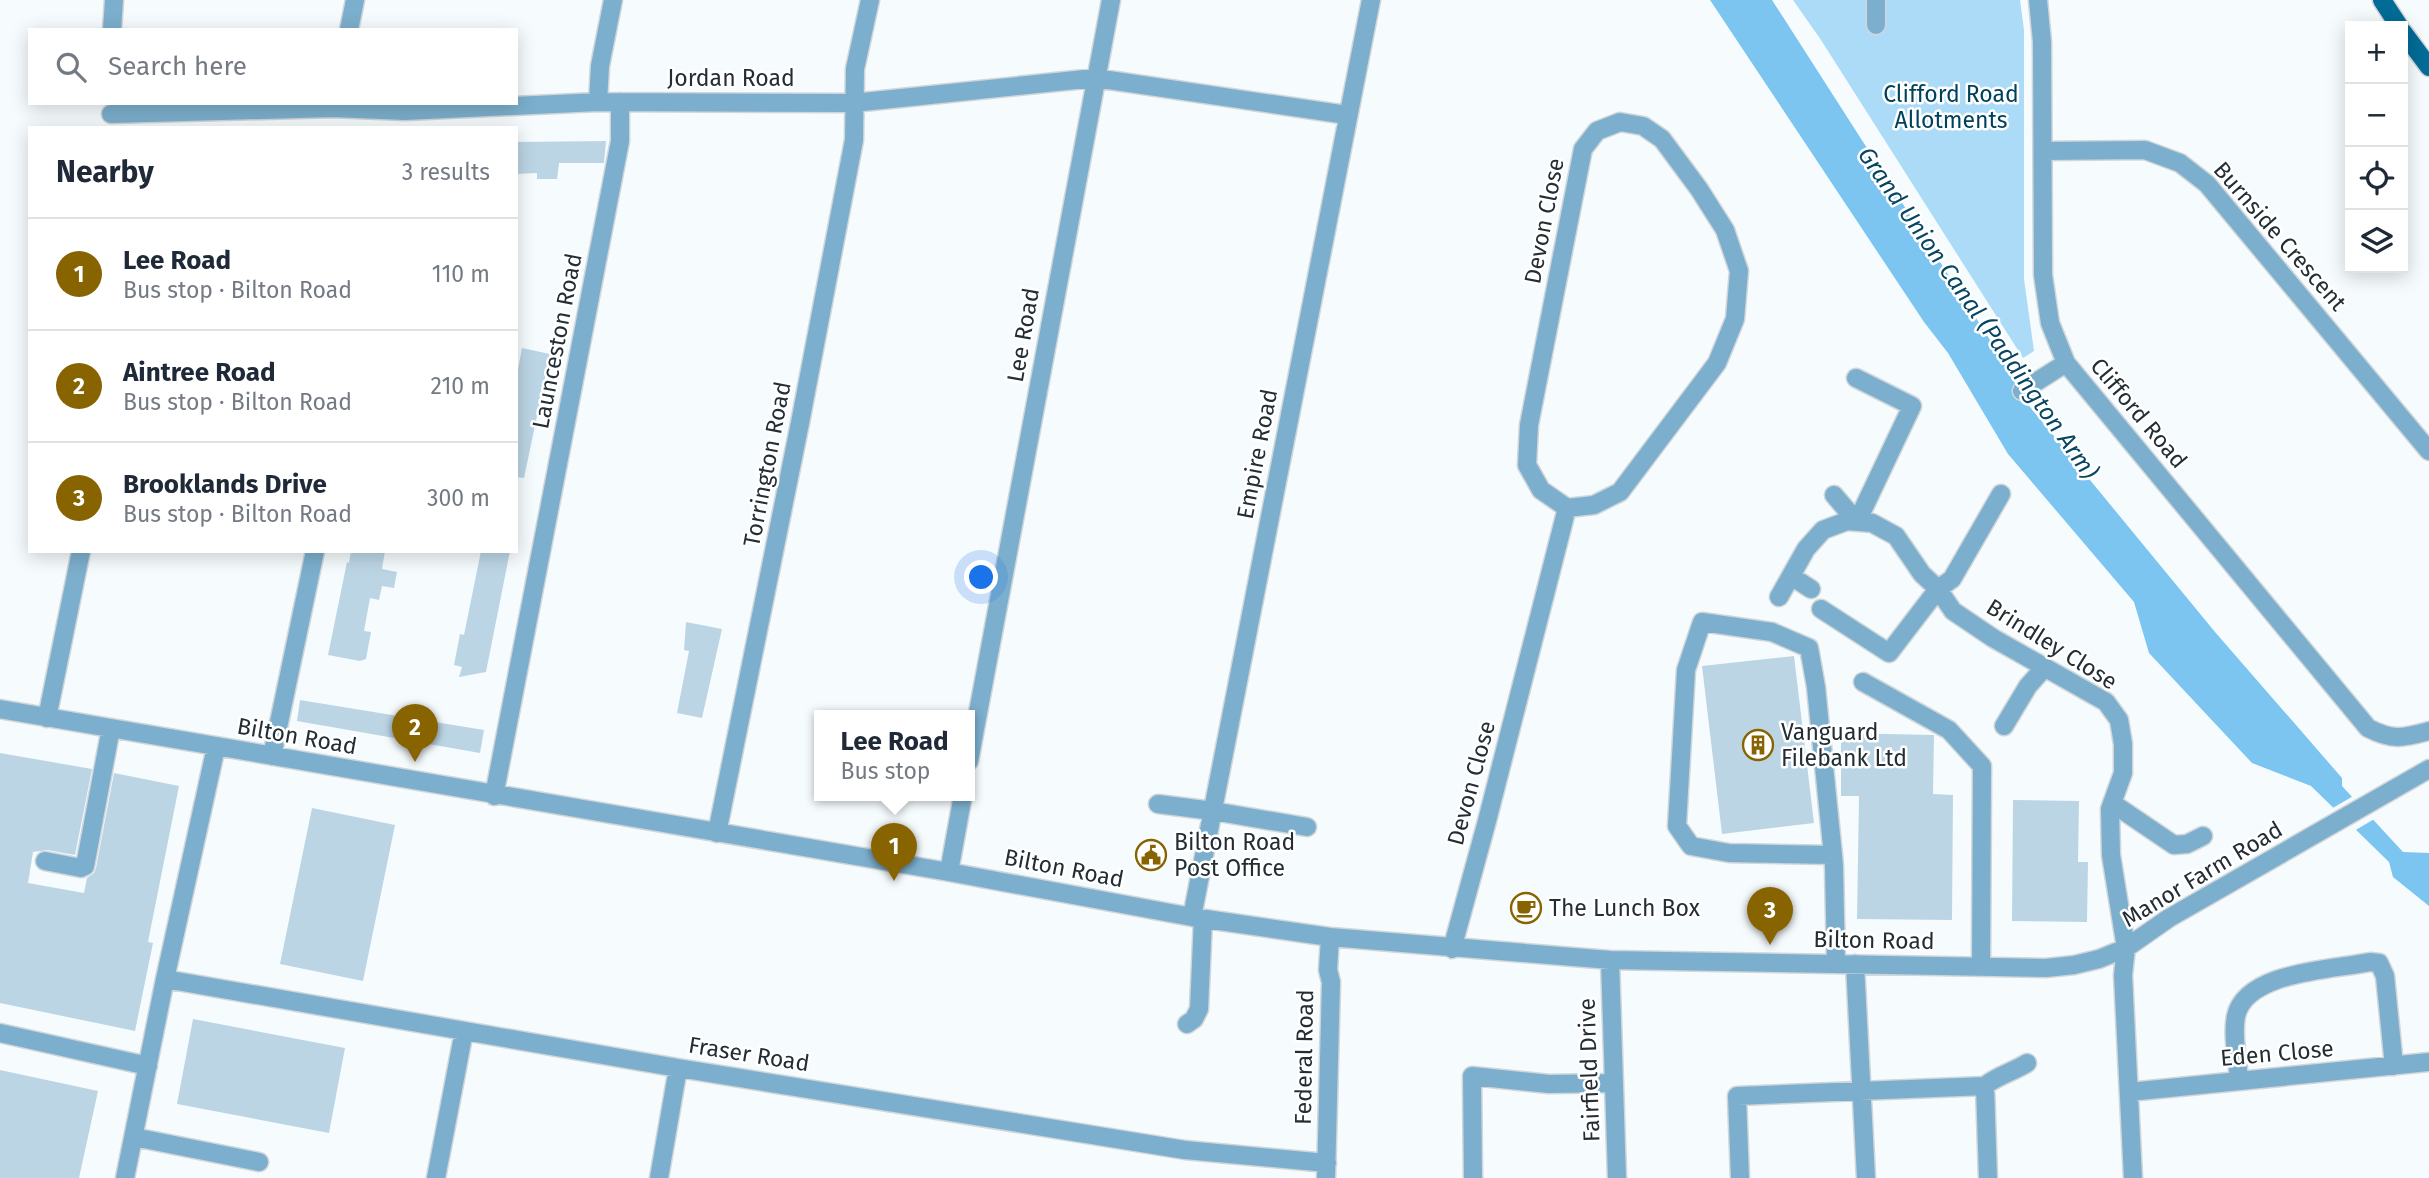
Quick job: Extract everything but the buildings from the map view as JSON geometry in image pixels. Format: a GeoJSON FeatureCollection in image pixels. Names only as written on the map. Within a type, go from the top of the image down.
{"type":"FeatureCollection","features":[{"type":"Feature","properties":{"kind":"main road"},"geometry":{"type":"LineString","coordinates":[[2382,0],[2396,21]]}},
{"type":"Feature","properties":{"kind":"main road"},"geometry":{"type":"LineString","coordinates":[[2408,40],[2429,67]]}},
{"type":"Feature","properties":{"kind":"street"},"geometry":{"type":"LineString","coordinates":[[112,28],[114,0]]}},
{"type":"Feature","properties":{"kind":"street"},"geometry":{"type":"LineString","coordinates":[[349,28],[355,0]]}},
{"type":"Feature","properties":{"kind":"street"},"geometry":{"type":"LineString","coordinates":[[598,102],[600,66],[612,0]]}},
{"type":"Feature","properties":{"kind":"street","name":"Torrington Road"},"geometry":{"type":"LineString","coordinates":[[717,833],[797,437],[853,140],[855,69],[870,0]]}},
{"type":"Feature","properties":{"kind":"street","name":"Lee Road"},"geometry":{"type":"LineString","coordinates":[[975,731],[1111,0]]}},
{"type":"Feature","properties":{"kind":"street","name":"Empire Road"},"geometry":{"type":"LineString","coordinates":[[1187,1024],[1194,1019],[1199,1009],[1197,918],[1213,811],[1371,0]]}},
{"type":"Feature","properties":{"kind":"street"},"geometry":{"type":"LineString","coordinates":[[1876,0],[1876,25]]}},
{"type":"Feature","properties":{"kind":"street","name":"Clifford Road"},"geometry":{"type":"LineString","coordinates":[[2038,0],[2042,42],[2043,275],[2050,323],[2066,363],[2368,728],[2386,737],[2406,737],[2429,731]]}},
{"type":"Feature","properties":{"kind":"street","name":"Jordan Road"},"geometry":{"type":"LineString","coordinates":[[111,115],[333,106],[403,119],[598,102],[853,103],[1095,78],[1348,115]]}},
{"type":"Feature","properties":{"kind":"street","name":"Launceston Road"},"geometry":{"type":"LineString","coordinates":[[494,796],[620,141],[620,102]]}},
{"type":"Feature","properties":{"kind":"street","name":"Devon Close"},"geometry":{"type":"LineString","coordinates":[[1620,122],[1643,126],[1662,139],[1725,230],[1739,271],[1735,319],[1717,363],[1620,492],[1594,505],[1567,508],[1541,490],[1527,464],[1529,425],[1583,149],[1597,131],[1620,122]]}},
{"type":"Feature","properties":{"kind":"street","name":"Burnside Crescent"},"geometry":{"type":"LineString","coordinates":[[2043,151],[2146,150],[2180,163],[2207,184],[2429,451]]}},
{"type":"Feature","properties":{"kind":"street"},"geometry":{"type":"LineString","coordinates":[[2022,391],[2066,363]]}},
{"type":"Feature","properties":{"kind":"street"},"geometry":{"type":"LineString","coordinates":[[1856,378],[1912,406],[1857,522]]}},
{"type":"Feature","properties":{"kind":"street"},"geometry":{"type":"LineString","coordinates":[[1821,609],[1889,653],[1938,589],[1952,579],[2001,494]]}},
{"type":"Feature","properties":{"kind":"street"},"geometry":{"type":"LineString","coordinates":[[1834,495],[1857,522]]}},
{"type":"Feature","properties":{"kind":"street","name":"Devon Close"},"geometry":{"type":"LineString","coordinates":[[1452,948],[1567,508]]}},
{"type":"Feature","properties":{"kind":"street"},"geometry":{"type":"LineString","coordinates":[[1779,597],[1806,549],[1823,530],[1847,521],[1857,522]]}},
{"type":"Feature","properties":{"kind":"street","name":"Brindley Close"},"geometry":{"type":"LineString","coordinates":[[1857,522],[1872,523],[1896,537],[1953,611],[1993,638],[2106,702],[2119,720],[2123,744],[2123,773],[2110,809],[2112,855],[2126,948]]}},
{"type":"Feature","properties":{"kind":"street"},"geometry":{"type":"LineString","coordinates":[[47,718],[81,553]]}},
{"type":"Feature","properties":{"kind":"street"},"geometry":{"type":"LineString","coordinates":[[272,756],[314,553]]}},
{"type":"Feature","properties":{"kind":"street"},"geometry":{"type":"LineString","coordinates":[[1791,576],[1811,589]]}},
{"type":"Feature","properties":{"kind":"street"},"geometry":{"type":"LineString","coordinates":[[1833,855],[1729,853],[1691,846],[1677,826],[1686,670],[1702,622],[1772,632],[1810,648],[1833,855],[1836,963]]}},
{"type":"Feature","properties":{"kind":"street"},"geometry":{"type":"LineString","coordinates":[[2004,726],[2028,685],[2045,667]]}},
{"type":"Feature","properties":{"kind":"street"},"geometry":{"type":"LineString","coordinates":[[1863,682],[1950,730],[1982,766],[1981,966]]}},
{"type":"Feature","properties":{"kind":"street","name":"Bilton Road"},"geometry":{"type":"LineString","coordinates":[[0,709],[494,796],[949,872],[1197,918],[1330,937],[1611,960],[2046,968],[2099,959],[2126,948]]}},
{"type":"Feature","properties":{"kind":"street"},"geometry":{"type":"LineString","coordinates":[[45,861],[81,868],[85,866],[111,729]]}},
{"type":"Feature","properties":{"kind":"street"},"geometry":{"type":"LineString","coordinates":[[125,1178],[216,747]]}},
{"type":"Feature","properties":{"kind":"street","name":"Manor Farm Road"},"geometry":{"type":"LineString","coordinates":[[2133,1178],[2123,975],[2126,948],[2169,918],[2429,769]]}},
{"type":"Feature","properties":{"kind":"street"},"geometry":{"type":"LineString","coordinates":[[949,872],[962,801]]}},
{"type":"Feature","properties":{"kind":"street"},"geometry":{"type":"LineString","coordinates":[[2112,803],[2174,845],[2186,844],[2203,836]]}},
{"type":"Feature","properties":{"kind":"street"},"geometry":{"type":"LineString","coordinates":[[1158,804],[1307,827]]}},
{"type":"Feature","properties":{"kind":"street","name":"Federal Road"},"geometry":{"type":"LineString","coordinates":[[1326,1170],[1330,937]]}},
{"type":"Feature","properties":{"kind":"street","name":"Fairfield Drive"},"geometry":{"type":"LineString","coordinates":[[1611,960],[1618,1178]]}},
{"type":"Feature","properties":{"kind":"street"},"geometry":{"type":"LineString","coordinates":[[2239,1082],[2235,1030],[2243,999],[2255,989],[2298,973],[2370,962],[2379,963],[2385,976],[2394,1066]]}},
{"type":"Feature","properties":{"kind":"street"},"geometry":{"type":"LineString","coordinates":[[1854,964],[1866,1178]]}},
{"type":"Feature","properties":{"kind":"street","name":"Fraser Road"},"geometry":{"type":"LineString","coordinates":[[165,979],[678,1068],[1185,1150],[1326,1170]]}},
{"type":"Feature","properties":{"kind":"street"},"geometry":{"type":"LineString","coordinates":[[436,1178],[464,1031]]}},
{"type":"Feature","properties":{"kind":"street"},"geometry":{"type":"LineString","coordinates":[[0,1033],[148,1066]]}},
{"type":"Feature","properties":{"kind":"street","name":"Eden Close"},"geometry":{"type":"LineString","coordinates":[[2129,1092],[2429,1062]]}},
{"type":"Feature","properties":{"kind":"street"},"geometry":{"type":"LineString","coordinates":[[1740,1178],[1737,1096],[1985,1086],[1991,1080],[2027,1063]]}},
{"type":"Feature","properties":{"kind":"street"},"geometry":{"type":"LineString","coordinates":[[659,1178],[678,1068]]}},
{"type":"Feature","properties":{"kind":"street"},"geometry":{"type":"LineString","coordinates":[[1473,1178],[1472,1076],[1549,1084],[1615,1083]]}},
{"type":"Feature","properties":{"kind":"street"},"geometry":{"type":"LineString","coordinates":[[1985,1086],[1988,1178]]}},
{"type":"Feature","properties":{"kind":"street"},"geometry":{"type":"LineString","coordinates":[[134,1137],[258,1162]]}},
{"type":"Feature","properties":{"kind":"green space","name":"Clifford Road Allotments"},"geometry":{"type":"Polygon","coordinates":[[[1793,0],[2020,0],[2024,30],[2024,279],[2034,351],[2023,358],[1793,0]]]}},
{"type":"Feature","properties":{"kind":"shaded area"},"geometry":{"type":"Polygon","coordinates":[[[1710,0],[1772,0],[2017,382],[2025,401],[2215,632],[2342,778],[2342,786],[2403,852],[2429,853],[2429,906],[2393,877],[2389,862],[2311,786],[2252,763],[2149,653],[2134,602],[2008,454],[1948,353],[1924,322],[1710,0]]]}},
{"type":"Feature","properties":{"kind":"pier"},"geometry":{"type":"Polygon","coordinates":[[[2355,795],[2376,818],[2354,831],[2331,809],[2355,795]]]}},
{"type":"Feature","properties":{"kind":"place","name":"Vanguard Filebank Ltd"},"geometry":{"type":"Point","coordinates":[1758,745]}},
{"type":"Feature","properties":{"kind":"place","name":"Aintree Road"},"geometry":{"type":"Point","coordinates":[415,762]}},
{"type":"Feature","properties":{"kind":"place","name":"Bilton Road Post Office"},"geometry":{"type":"Point","coordinates":[1151,855]}},
{"type":"Feature","properties":{"kind":"place","name":"Lee Road"},"geometry":{"type":"Point","coordinates":[894,881]}},
{"type":"Feature","properties":{"kind":"place","name":"The Lunch Box"},"geometry":{"type":"Point","coordinates":[1526,908]}},
{"type":"Feature","properties":{"kind":"place","name":"Brooklands Drive"},"geometry":{"type":"Point","coordinates":[1770,945]}},
{"type":"Feature","properties":{"kind":"water label","name":"Grand Union Canal (Paddington Arm)"},"geometry":{"type":"Point","coordinates":[1978,313]}}]}
